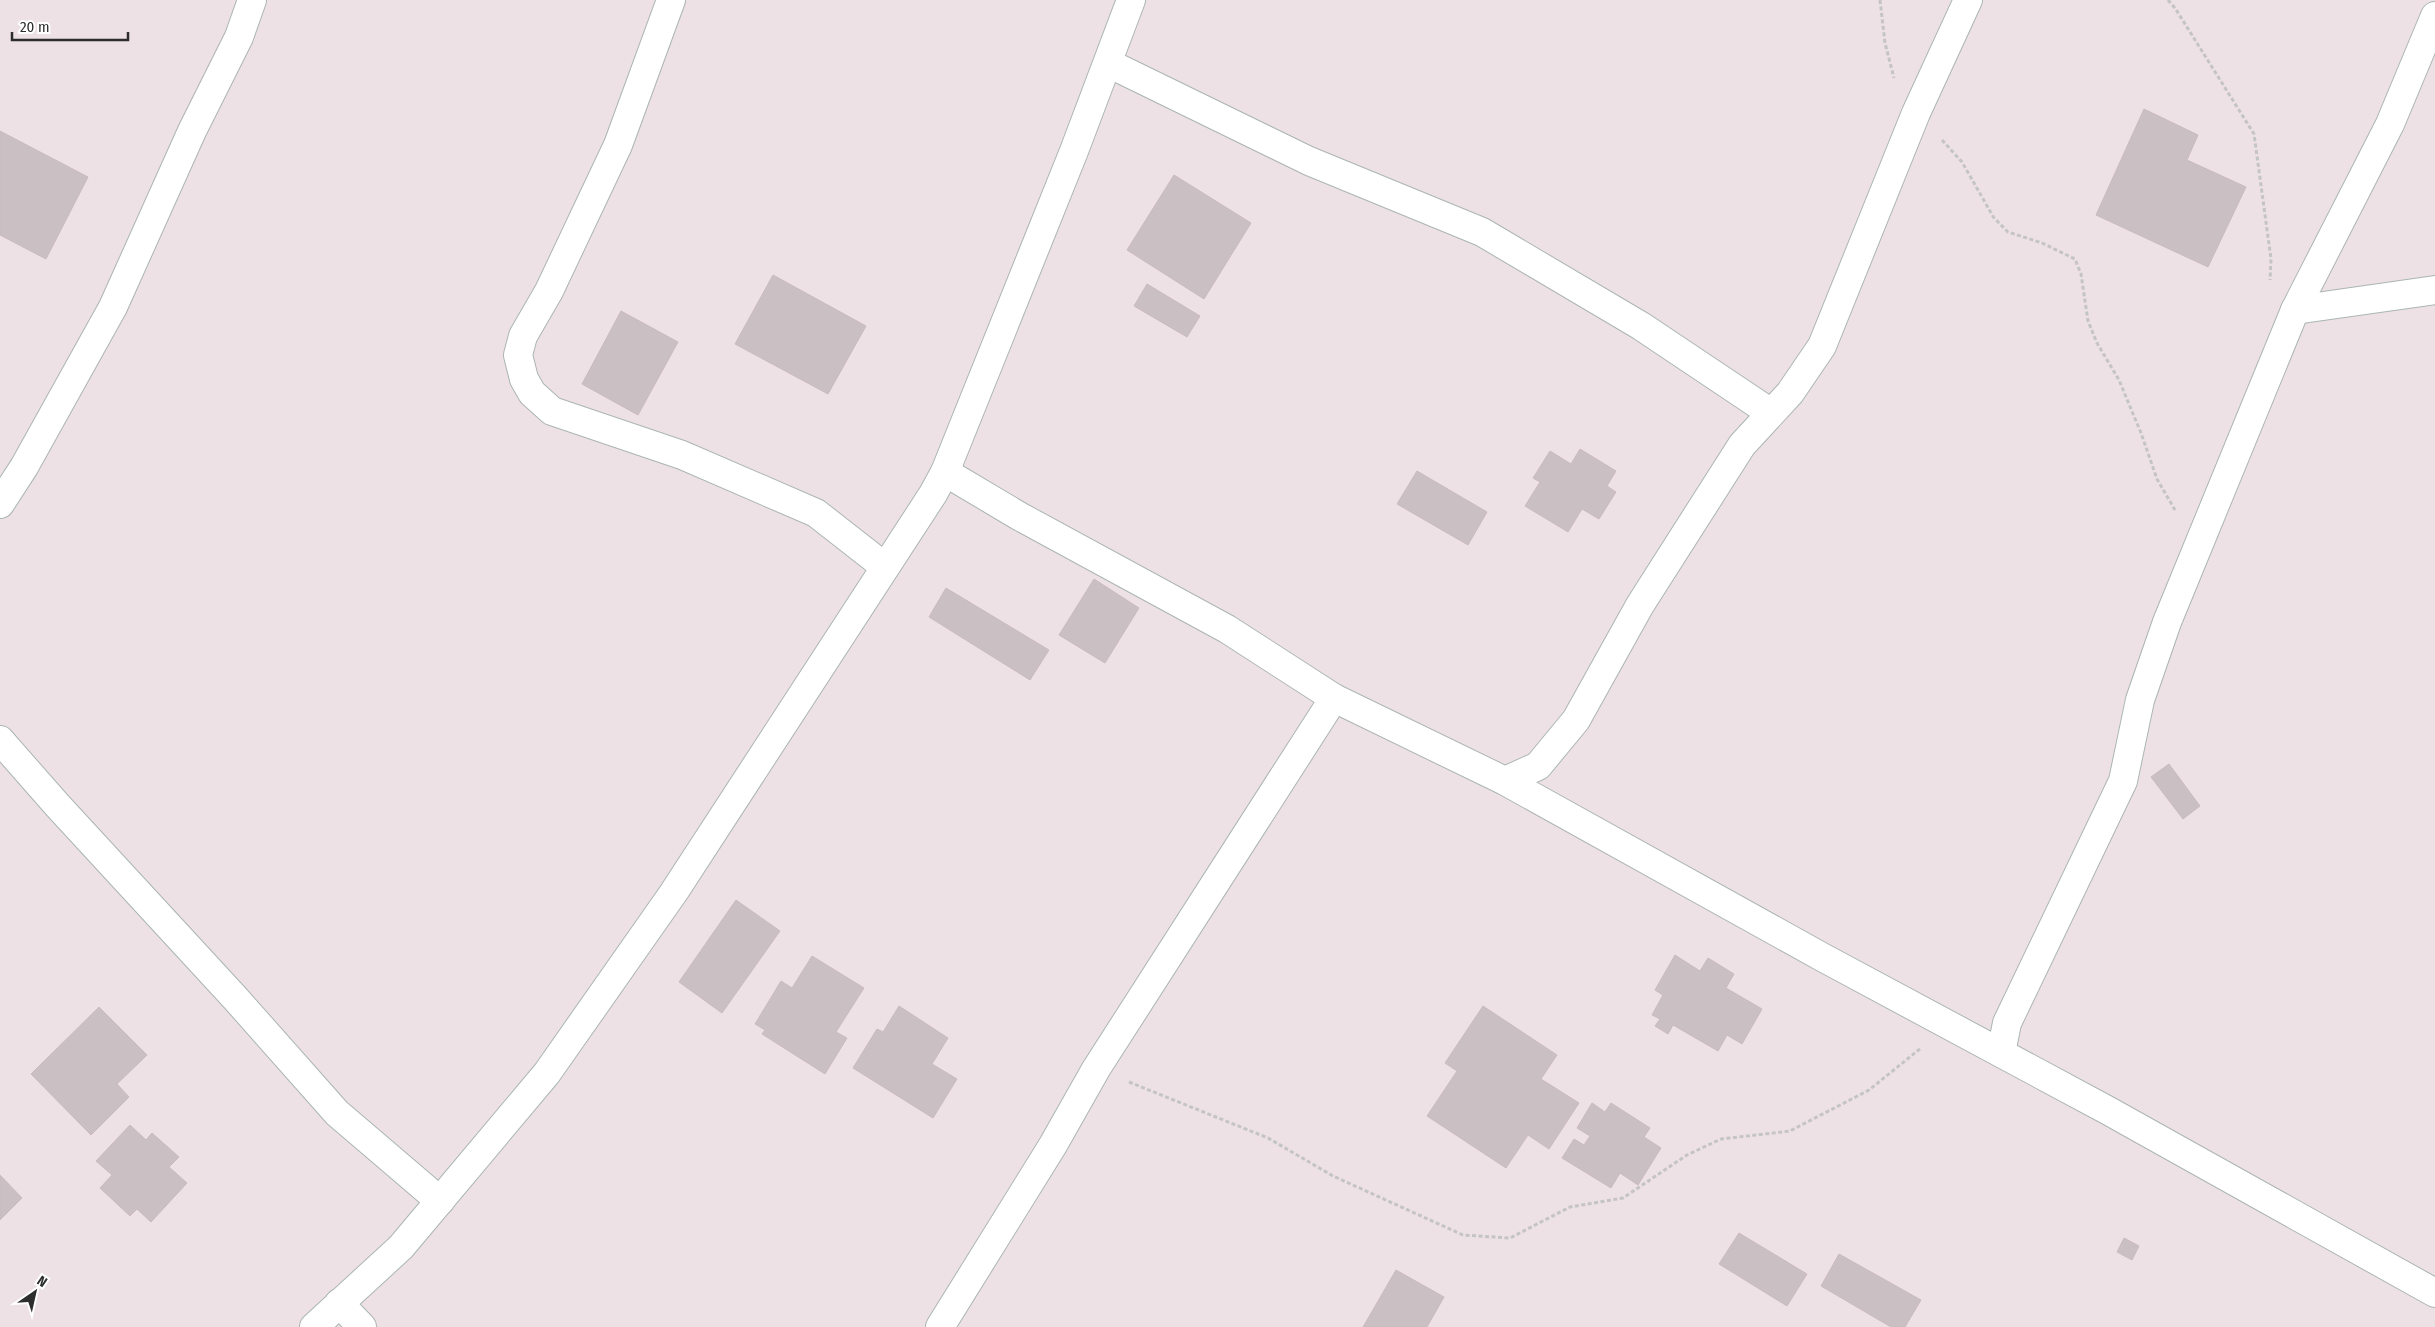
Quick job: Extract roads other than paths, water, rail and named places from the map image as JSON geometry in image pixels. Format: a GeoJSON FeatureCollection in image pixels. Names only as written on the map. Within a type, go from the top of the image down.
{"type":"FeatureCollection","features":[{"type":"Feature","properties":{"kind":"street"},"geometry":{"type":"LineString","coordinates":[[0,504],[24,467],[113,308],[192,131],[239,37],[252,0]]}},
{"type":"Feature","properties":{"kind":"street"},"geometry":{"type":"LineString","coordinates":[[671,0],[618,145],[549,291],[524,336],[518,355],[524,379],[532,393],[552,411],[682,455],[816,513],[885,567]]}},
{"type":"Feature","properties":{"kind":"street"},"geometry":{"type":"LineString","coordinates":[[314,1327],[401,1247],[547,1072],[669,900],[934,494],[945,472],[1074,151],[1131,0]]}},
{"type":"Feature","properties":{"kind":"street"},"geometry":{"type":"LineString","coordinates":[[1505,780],[1538,766],[1576,720],[1656,581],[1742,444],[1790,393],[1822,346],[1916,113],[1968,0]]}},
{"type":"Feature","properties":{"kind":"street"},"geometry":{"type":"LineString","coordinates":[[2001,1053],[2007,1023],[2123,781],[2140,700],[2167,622],[2295,310],[2390,124],[2435,16]]}},
{"type":"Feature","properties":{"kind":"street"},"geometry":{"type":"LineString","coordinates":[[1108,63],[1309,161],[1482,232],[1641,326],[1771,413]]}},
{"type":"Feature","properties":{"kind":"street"},"geometry":{"type":"LineString","coordinates":[[2295,310],[2435,290]]}},
{"type":"Feature","properties":{"kind":"street"},"geometry":{"type":"LineString","coordinates":[[945,472],[1028,521],[1227,629],[1334,698],[1505,780],[1822,957],[2001,1053],[2435,1293]]}},
{"type":"Feature","properties":{"kind":"street"},"geometry":{"type":"LineString","coordinates":[[940,1327],[1053,1145],[1096,1069],[1334,698]]}},
{"type":"Feature","properties":{"kind":"street"},"geometry":{"type":"LineString","coordinates":[[0,740],[337,1113],[440,1201]]}},
{"type":"Feature","properties":{"kind":"street"},"geometry":{"type":"LineString","coordinates":[[339,1303],[362,1327]]}}]}
